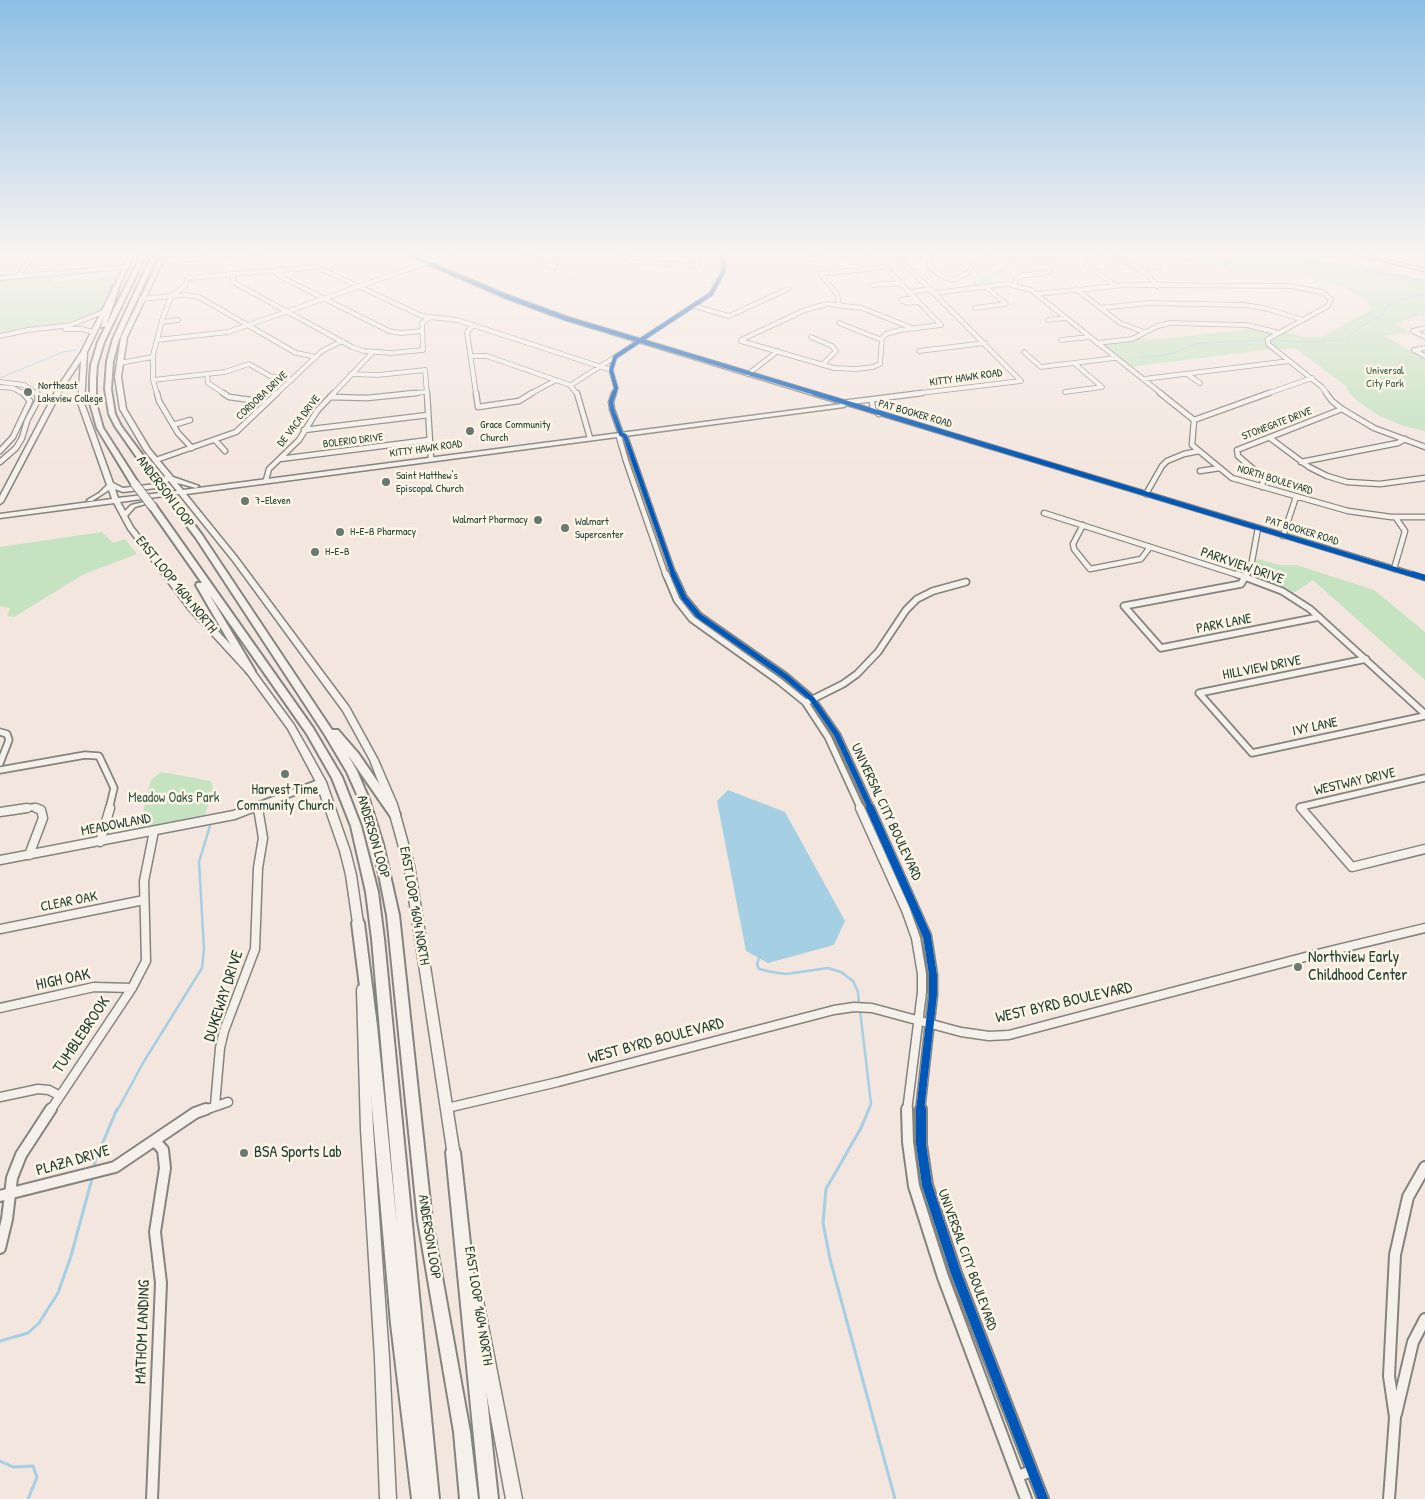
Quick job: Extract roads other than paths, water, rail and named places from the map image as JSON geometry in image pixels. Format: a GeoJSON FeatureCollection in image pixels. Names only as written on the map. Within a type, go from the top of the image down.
{"type":"FeatureCollection","features":[{"type":"Feature","properties":{"kind":"highway"},"geometry":{"type":"LineString","coordinates":[[97,354],[97,347],[105,323]]}},
{"type":"Feature","properties":{"kind":"highway","name":"ANDERSON LOOP"},"geometry":{"type":"LineString","coordinates":[[112,323],[97,354],[93,378],[93,403],[98,421],[108,442],[135,484],[324,753],[346,797],[365,857],[378,939],[430,1499]]}},
{"type":"Feature","properties":{"kind":"highway","name":"ANDERSON LOOP"},"geometry":{"type":"LineString","coordinates":[[123,323],[116,339],[110,361],[109,401],[115,420],[315,711],[352,771],[364,799],[378,844],[393,915],[425,1221],[462,1432],[468,1499]]}},
{"type":"Feature","properties":{"kind":"highway"},"geometry":{"type":"LineString","coordinates":[[124,337],[115,356],[113,384],[119,421],[128,441]]}},
{"type":"Feature","properties":{"kind":"highway"},"geometry":{"type":"LineString","coordinates":[[164,524],[250,671]]}},
{"type":"Feature","properties":{"kind":"highway"},"geometry":{"type":"LineString","coordinates":[[315,711],[354,756],[395,814]]}},
{"type":"Feature","properties":{"kind":"highway"},"geometry":{"type":"LineString","coordinates":[[358,923],[371,1026],[397,1305],[421,1499]]}},
{"type":"Feature","properties":{"kind":"highway"},"geometry":{"type":"LineString","coordinates":[[453,1152],[489,1499]]}},
{"type":"Feature","properties":{"kind":"main road","name":"EAST LOOP 1604 NORTH"},"geometry":{"type":"LineString","coordinates":[[98,323],[84,352],[81,404],[94,445],[122,514],[152,558],[192,608],[250,671],[292,727],[321,782],[345,851],[358,923],[367,1129],[382,1358],[388,1499]]}},
{"type":"Feature","properties":{"kind":"main road","name":"EAST LOOP 1604 NORTH"},"geometry":{"type":"LineString","coordinates":[[130,323],[124,337],[119,363],[119,391],[123,409],[141,442],[235,559],[346,709],[374,760],[395,814],[409,865],[481,1333],[514,1499]]}},
{"type":"Feature","properties":{"kind":"main road","name":"PAT BOOKER ROAD"},"geometry":{"type":"LineString","coordinates":[[583,323],[1425,578]]}},
{"type":"Feature","properties":{"kind":"main road"},"geometry":{"type":"LineString","coordinates":[[0,502],[68,375],[84,352]]}},
{"type":"Feature","properties":{"kind":"main road"},"geometry":{"type":"LineString","coordinates":[[55,399],[68,381],[76,380],[82,384]]}},
{"type":"Feature","properties":{"kind":"main road"},"geometry":{"type":"LineString","coordinates":[[814,394],[820,401],[816,406]]}},
{"type":"Feature","properties":{"kind":"main road","name":"KITTY HAWK ROAD"},"geometry":{"type":"LineString","coordinates":[[779,412],[845,403]]}},
{"type":"Feature","properties":{"kind":"main road","name":"KITTY HAWK ROAD"},"geometry":{"type":"LineString","coordinates":[[180,490],[196,486],[334,470],[845,403]]}},
{"type":"Feature","properties":{"kind":"main road"},"geometry":{"type":"LineString","coordinates":[[92,501],[111,486],[123,490],[156,486],[170,477],[196,486]]}},
{"type":"Feature","properties":{"kind":"main road","name":"KITTY HAWK ROAD"},"geometry":{"type":"LineString","coordinates":[[2,512],[180,490],[206,489],[266,478]]}},
{"type":"Feature","properties":{"kind":"main road"},"geometry":{"type":"LineString","coordinates":[[92,501],[112,506],[122,514],[142,503],[171,499],[190,502],[197,494],[206,489]]}},
{"type":"Feature","properties":{"kind":"street"},"geometry":{"type":"LineString","coordinates":[[0,338],[28,330],[77,323]]}},
{"type":"Feature","properties":{"kind":"street"},"geometry":{"type":"LineString","coordinates":[[162,323],[153,357],[153,380],[159,401],[174,425],[192,448]]}},
{"type":"Feature","properties":{"kind":"street"},"geometry":{"type":"LineString","coordinates":[[244,323],[299,354],[316,357]]}},
{"type":"Feature","properties":{"kind":"street"},"geometry":{"type":"LineString","coordinates":[[157,340],[221,334],[254,323]]}},
{"type":"Feature","properties":{"kind":"street"},"geometry":{"type":"LineString","coordinates":[[308,323],[352,347],[372,353],[423,350],[423,323]]}},
{"type":"Feature","properties":{"kind":"street"},"geometry":{"type":"LineString","coordinates":[[372,323],[388,331],[404,333],[422,331]]}},
{"type":"Feature","properties":{"kind":"street"},"geometry":{"type":"LineString","coordinates":[[465,323],[611,370]]}},
{"type":"Feature","properties":{"kind":"street"},"geometry":{"type":"LineString","coordinates":[[571,385],[668,323]]}},
{"type":"Feature","properties":{"kind":"street"},"geometry":{"type":"LineString","coordinates":[[778,323],[741,340],[850,370],[877,366],[881,362],[884,335],[890,332],[941,326],[938,323]]}},
{"type":"Feature","properties":{"kind":"street"},"geometry":{"type":"LineString","coordinates":[[839,323],[882,340]]}},
{"type":"Feature","properties":{"kind":"street"},"geometry":{"type":"LineString","coordinates":[[899,323],[913,329]]}},
{"type":"Feature","properties":{"kind":"street","name":"KITTY HAWK ROAD"},"geometry":{"type":"LineString","coordinates":[[845,403],[1022,381],[965,323]]}},
{"type":"Feature","properties":{"kind":"street"},"geometry":{"type":"LineString","coordinates":[[1072,323],[1194,420]]}},
{"type":"Feature","properties":{"kind":"street"},"geometry":{"type":"LineString","coordinates":[[1121,323],[1144,332]]}},
{"type":"Feature","properties":{"kind":"street"},"geometry":{"type":"LineString","coordinates":[[1097,343],[1132,339],[1160,325],[1177,323],[1247,325],[1279,333]]}},
{"type":"Feature","properties":{"kind":"street"},"geometry":{"type":"LineString","coordinates":[[1298,323],[1268,339],[1273,350],[1312,378],[1342,409],[1374,428],[1425,447]]}},
{"type":"Feature","properties":{"kind":"street"},"geometry":{"type":"LineString","coordinates":[[474,326],[467,332],[478,407],[519,401],[556,380]]}},
{"type":"Feature","properties":{"kind":"street"},"geometry":{"type":"LineString","coordinates":[[0,338],[72,328],[93,332]]}},
{"type":"Feature","properties":{"kind":"street"},"geometry":{"type":"LineString","coordinates":[[1425,328],[1413,330],[1425,337]]}},
{"type":"Feature","properties":{"kind":"street"},"geometry":{"type":"LineString","coordinates":[[811,337],[832,346],[836,350],[823,364]]}},
{"type":"Feature","properties":{"kind":"street"},"geometry":{"type":"LineString","coordinates":[[1061,340],[1090,337]]}},
{"type":"Feature","properties":{"kind":"street","name":"CORDOBA DRIVE"},"geometry":{"type":"LineString","coordinates":[[156,460],[229,436],[242,428],[266,402],[324,349],[342,341]]}},
{"type":"Feature","properties":{"kind":"street"},"geometry":{"type":"LineString","coordinates":[[919,351],[985,343]]}},
{"type":"Feature","properties":{"kind":"street"},"geometry":{"type":"LineString","coordinates":[[1425,348],[1414,350],[1425,356]]}},
{"type":"Feature","properties":{"kind":"street"},"geometry":{"type":"LineString","coordinates":[[748,374],[778,351]]}},
{"type":"Feature","properties":{"kind":"street"},"geometry":{"type":"LineString","coordinates":[[1024,352],[1040,367],[1115,358]]}},
{"type":"Feature","properties":{"kind":"street","name":"DE VACA DRIVE"},"geometry":{"type":"LineString","coordinates":[[266,478],[269,469],[296,444],[316,411],[372,353]]}},
{"type":"Feature","properties":{"kind":"street"},"geometry":{"type":"LineString","coordinates":[[471,356],[487,356],[571,385],[576,391],[589,436]]}},
{"type":"Feature","properties":{"kind":"street"},"geometry":{"type":"LineString","coordinates":[[119,363],[153,357]]}},
{"type":"Feature","properties":{"kind":"street","name":"UNIVERSAL CITY BOULEVARD"},"geometry":{"type":"LineString","coordinates":[[615,357],[611,370],[616,388],[611,402],[612,409],[620,432],[625,436],[630,460],[671,579],[691,608],[708,627],[746,654],[785,676],[830,723],[911,897],[927,936],[931,954],[934,995],[920,1115],[921,1144],[927,1185],[949,1253],[1043,1499]]}},
{"type":"Feature","properties":{"kind":"street"},"geometry":{"type":"LineString","coordinates":[[1144,379],[1289,360]]}},
{"type":"Feature","properties":{"kind":"street"},"geometry":{"type":"LineString","coordinates":[[1065,392],[1102,387],[1074,363]]}},
{"type":"Feature","properties":{"kind":"street"},"geometry":{"type":"LineString","coordinates":[[153,380],[232,370],[249,364],[270,376],[292,380]]}},
{"type":"Feature","properties":{"kind":"street"},"geometry":{"type":"LineString","coordinates":[[351,374],[382,375],[425,370],[431,457]]}},
{"type":"Feature","properties":{"kind":"street"},"geometry":{"type":"LineString","coordinates":[[207,374],[208,383],[229,397],[266,402]]}},
{"type":"Feature","properties":{"kind":"street"},"geometry":{"type":"LineString","coordinates":[[1187,374],[1200,383]]}},
{"type":"Feature","properties":{"kind":"street"},"geometry":{"type":"LineString","coordinates":[[1194,420],[1312,378]]}},
{"type":"Feature","properties":{"kind":"street"},"geometry":{"type":"LineString","coordinates":[[0,382],[24,385],[37,393],[38,400],[16,448],[0,462]]}},
{"type":"Feature","properties":{"kind":"street"},"geometry":{"type":"LineString","coordinates":[[475,384],[481,383]]}},
{"type":"Feature","properties":{"kind":"street"},"geometry":{"type":"LineString","coordinates":[[0,387],[13,388],[23,393],[30,401],[13,437],[0,451]]}},
{"type":"Feature","properties":{"kind":"street"},"geometry":{"type":"LineString","coordinates":[[330,397],[367,398],[426,392]]}},
{"type":"Feature","properties":{"kind":"street","name":"KITTY HAWK ROAD"},"geometry":{"type":"LineString","coordinates":[[845,403],[872,402],[884,399]]}},
{"type":"Feature","properties":{"kind":"street"},"geometry":{"type":"LineString","coordinates":[[872,402],[873,409],[879,414]]}},
{"type":"Feature","properties":{"kind":"street","name":"STONEGATE DRIVE"},"geometry":{"type":"LineString","coordinates":[[1262,487],[1263,480],[1260,474],[1236,453],[1237,450],[1342,409]]}},
{"type":"Feature","properties":{"kind":"street"},"geometry":{"type":"LineString","coordinates":[[304,430],[428,415]]}},
{"type":"Feature","properties":{"kind":"street"},"geometry":{"type":"LineString","coordinates":[[174,425],[190,420]]}},
{"type":"Feature","properties":{"kind":"street"},"geometry":{"type":"LineString","coordinates":[[1194,420],[1192,444],[1199,451]]}},
{"type":"Feature","properties":{"kind":"street"},"geometry":{"type":"LineString","coordinates":[[1270,438],[1301,462],[1327,476],[1359,484],[1380,484],[1425,478]]}},
{"type":"Feature","properties":{"kind":"street"},"geometry":{"type":"LineString","coordinates":[[1301,462],[1398,443],[1404,438]]}},
{"type":"Feature","properties":{"kind":"street"},"geometry":{"type":"LineString","coordinates":[[215,440],[224,451]]}},
{"type":"Feature","properties":{"kind":"street","name":"BOLERIO DRIVE"},"geometry":{"type":"LineString","coordinates":[[280,459],[429,440]]}},
{"type":"Feature","properties":{"kind":"street"},"geometry":{"type":"LineString","coordinates":[[1146,494],[1162,466],[1167,461],[1184,454],[1199,451]]}},
{"type":"Feature","properties":{"kind":"street","name":"NORTH BOULEVARD"},"geometry":{"type":"LineString","coordinates":[[1199,451],[1232,478],[1296,497],[1355,513],[1396,518],[1425,517]]}},
{"type":"Feature","properties":{"kind":"street"},"geometry":{"type":"LineString","coordinates":[[1200,471],[1220,468]]}},
{"type":"Feature","properties":{"kind":"street"},"geometry":{"type":"LineString","coordinates":[[1283,536],[1296,497]]}},
{"type":"Feature","properties":{"kind":"street","name":"PARKVIEW DRIVE"},"geometry":{"type":"LineString","coordinates":[[1044,513],[1246,577],[1282,591],[1319,617],[1425,715]]}},
{"type":"Feature","properties":{"kind":"street"},"geometry":{"type":"LineString","coordinates":[[1394,569],[1405,531],[1396,518]]}},
{"type":"Feature","properties":{"kind":"street"},"geometry":{"type":"LineString","coordinates":[[1083,525],[1073,544],[1074,549],[1090,569],[1141,559],[1146,556],[1150,547]]}},
{"type":"Feature","properties":{"kind":"street"},"geometry":{"type":"LineString","coordinates":[[1246,577],[1252,561],[1258,528]]}},
{"type":"Feature","properties":{"kind":"street","name":"PARK LANE"},"geometry":{"type":"LineString","coordinates":[[1246,577],[1237,586],[1124,606],[1161,648],[1319,617]]}},
{"type":"Feature","properties":{"kind":"street"},"geometry":{"type":"LineString","coordinates":[[809,701],[847,681],[865,666],[878,652],[906,610],[917,600],[933,591],[966,582]]}},
{"type":"Feature","properties":{"kind":"street","name":"HILLVIEW DRIVE"},"geometry":{"type":"LineString","coordinates":[[1224,721],[1199,693],[1366,659]]}},
{"type":"Feature","properties":{"kind":"street","name":"UNIVERSAL CITY BOULEVARD"},"geometry":{"type":"LineString","coordinates":[[809,701],[832,744],[901,899],[916,938],[922,992],[907,1112],[908,1142],[914,1186],[936,1257],[1026,1499]]}},
{"type":"Feature","properties":{"kind":"street","name":"IVY LANE"},"geometry":{"type":"LineString","coordinates":[[1224,721],[1252,753],[1425,715]]}},
{"type":"Feature","properties":{"kind":"street"},"geometry":{"type":"LineString","coordinates":[[0,732],[7,734],[9,740],[0,763]]}},
{"type":"Feature","properties":{"kind":"street"},"geometry":{"type":"LineString","coordinates":[[832,744],[840,743]]}},
{"type":"Feature","properties":{"kind":"street"},"geometry":{"type":"LineString","coordinates":[[0,770],[85,755],[99,756],[114,788],[100,842]]}},
{"type":"Feature","properties":{"kind":"street","name":"WESTWAY DRIVE"},"geometry":{"type":"LineString","coordinates":[[1425,778],[1300,807],[1352,867],[1425,849]]}},
{"type":"Feature","properties":{"kind":"street","name":"MEADOWLAND"},"geometry":{"type":"LineString","coordinates":[[0,860],[234,816],[321,782]]}},
{"type":"Feature","properties":{"kind":"street"},"geometry":{"type":"LineString","coordinates":[[0,812],[34,807],[41,810],[43,818],[29,855]]}},
{"type":"Feature","properties":{"kind":"street","name":"DUKEWAY DRIVE"},"geometry":{"type":"LineString","coordinates":[[215,1105],[220,1048],[254,949],[257,878],[263,838],[258,807]]}},
{"type":"Feature","properties":{"kind":"street","name":"TUMBLEBROOK"},"geometry":{"type":"LineString","coordinates":[[0,1248],[12,1178],[21,1155],[142,971],[147,952],[144,881],[154,831]]}},
{"type":"Feature","properties":{"kind":"street"},"geometry":{"type":"LineString","coordinates":[[901,899],[911,897]]}},
{"type":"Feature","properties":{"kind":"street","name":"CLEAR OAK"},"geometry":{"type":"LineString","coordinates":[[0,929],[144,900]]}},
{"type":"Feature","properties":{"kind":"street","name":"WEST BYRD BOULEVARD"},"geometry":{"type":"LineString","coordinates":[[447,1108],[558,1082],[834,1010],[854,1007],[888,1011],[961,1032],[983,1036],[1009,1035],[1309,956],[1425,928]]}},
{"type":"Feature","properties":{"kind":"street","name":"HIGH OAK"},"geometry":{"type":"LineString","coordinates":[[0,1008],[94,988],[109,986],[132,988]]}},
{"type":"Feature","properties":{"kind":"street"},"geometry":{"type":"LineString","coordinates":[[0,1097],[38,1089],[49,1090],[60,1096]]}},
{"type":"Feature","properties":{"kind":"street","name":"PLAZA DRIVE"},"geometry":{"type":"LineString","coordinates":[[0,1196],[107,1170],[131,1158],[195,1113],[228,1102]]}},
{"type":"Feature","properties":{"kind":"street","name":"MATHOM LANDING"},"geometry":{"type":"LineString","coordinates":[[152,1499],[161,1283],[155,1232],[165,1168],[163,1150],[155,1141]]}},
{"type":"Feature","properties":{"kind":"street"},"geometry":{"type":"LineString","coordinates":[[1395,1417],[1389,1376],[1394,1255],[1408,1197],[1425,1167]]}},
{"type":"Feature","properties":{"kind":"street"},"geometry":{"type":"LineString","coordinates":[[936,1257],[949,1253]]}},
{"type":"Feature","properties":{"kind":"street"},"geometry":{"type":"LineString","coordinates":[[1389,1499],[1395,1417],[1413,1342],[1425,1319]]}},
{"type":"Feature","properties":{"kind":"street"},"geometry":{"type":"LineString","coordinates":[[1018,1476],[1032,1471]]}},
{"type":"Feature","properties":{"kind":"water"},"geometry":{"type":"Polygon","coordinates":[[[728,790],[785,812],[845,921],[834,945],[768,963],[746,951],[717,801],[728,790]]]}},
{"type":"Feature","properties":{"kind":"waterway"},"geometry":{"type":"LineString","coordinates":[[1347,339],[1367,323]]}},
{"type":"Feature","properties":{"kind":"waterway"},"geometry":{"type":"LineString","coordinates":[[1149,357],[1175,353],[1188,346],[1202,343],[1265,340]]}},
{"type":"Feature","properties":{"kind":"waterway"},"geometry":{"type":"LineString","coordinates":[[1270,340],[1303,342],[1344,340]]}},
{"type":"Feature","properties":{"kind":"waterway"},"geometry":{"type":"LineString","coordinates":[[0,378],[63,352],[77,350]]}},
{"type":"Feature","properties":{"kind":"waterway"},"geometry":{"type":"LineString","coordinates":[[117,1111],[143,1063],[202,968],[204,949],[199,862],[210,826]]}},
{"type":"Feature","properties":{"kind":"waterway"},"geometry":{"type":"LineString","coordinates":[[759,958],[757,964],[759,969],[772,972],[786,974],[828,968],[841,972],[853,981],[858,992],[859,1006]]}},
{"type":"Feature","properties":{"kind":"waterway"},"geometry":{"type":"LineString","coordinates":[[860,1010],[871,1104],[868,1111]]}},
{"type":"Feature","properties":{"kind":"waterway"},"geometry":{"type":"LineString","coordinates":[[94,1168],[95,1161],[117,1109]]}},
{"type":"Feature","properties":{"kind":"waterway"},"geometry":{"type":"LineString","coordinates":[[869,1109],[861,1128],[826,1189],[823,1223],[830,1259],[895,1499]]}},
{"type":"Feature","properties":{"kind":"waterway"},"geometry":{"type":"LineString","coordinates":[[0,1341],[28,1333],[39,1323],[58,1293],[71,1256],[93,1175]]}},
{"type":"Feature","properties":{"kind":"waterway"},"geometry":{"type":"LineString","coordinates":[[0,1461],[13,1467],[33,1466],[37,1477],[28,1499]]}},
{"type":"Feature","properties":{"kind":"place","name":"Northeast Lakeview College"},"geometry":{"type":"Point","coordinates":[28,392]}},
{"type":"Feature","properties":{"kind":"place","name":"Grace Community Church"},"geometry":{"type":"Point","coordinates":[470,431]}},
{"type":"Feature","properties":{"kind":"place","name":"Saint Matthew's Episcopal Church"},"geometry":{"type":"Point","coordinates":[386,482]}},
{"type":"Feature","properties":{"kind":"place","name":"7-Eleven"},"geometry":{"type":"Point","coordinates":[245,501]}},
{"type":"Feature","properties":{"kind":"place","name":"Walmart Pharmacy"},"geometry":{"type":"Point","coordinates":[538,520]}},
{"type":"Feature","properties":{"kind":"place","name":"Walmart Supercenter"},"geometry":{"type":"Point","coordinates":[565,528]}},
{"type":"Feature","properties":{"kind":"place","name":"H-E-B Pharmacy"},"geometry":{"type":"Point","coordinates":[340,532]}},
{"type":"Feature","properties":{"kind":"place","name":"H-E-B"},"geometry":{"type":"Point","coordinates":[315,552]}},
{"type":"Feature","properties":{"kind":"place","name":"Harvest Time Community Church"},"geometry":{"type":"Point","coordinates":[285,774]}},
{"type":"Feature","properties":{"kind":"place","name":"Northview Early Childhood Center"},"geometry":{"type":"Point","coordinates":[1298,967]}},
{"type":"Feature","properties":{"kind":"place","name":"BSA Sports Lab"},"geometry":{"type":"Point","coordinates":[244,1153]}},
{"type":"Feature","properties":{"kind":"park label","name":"Universal City Park"},"geometry":{"type":"Point","coordinates":[1385,377]}},
{"type":"Feature","properties":{"kind":"park label","name":"Meadow Oaks Park"},"geometry":{"type":"Point","coordinates":[174,798]}}]}
